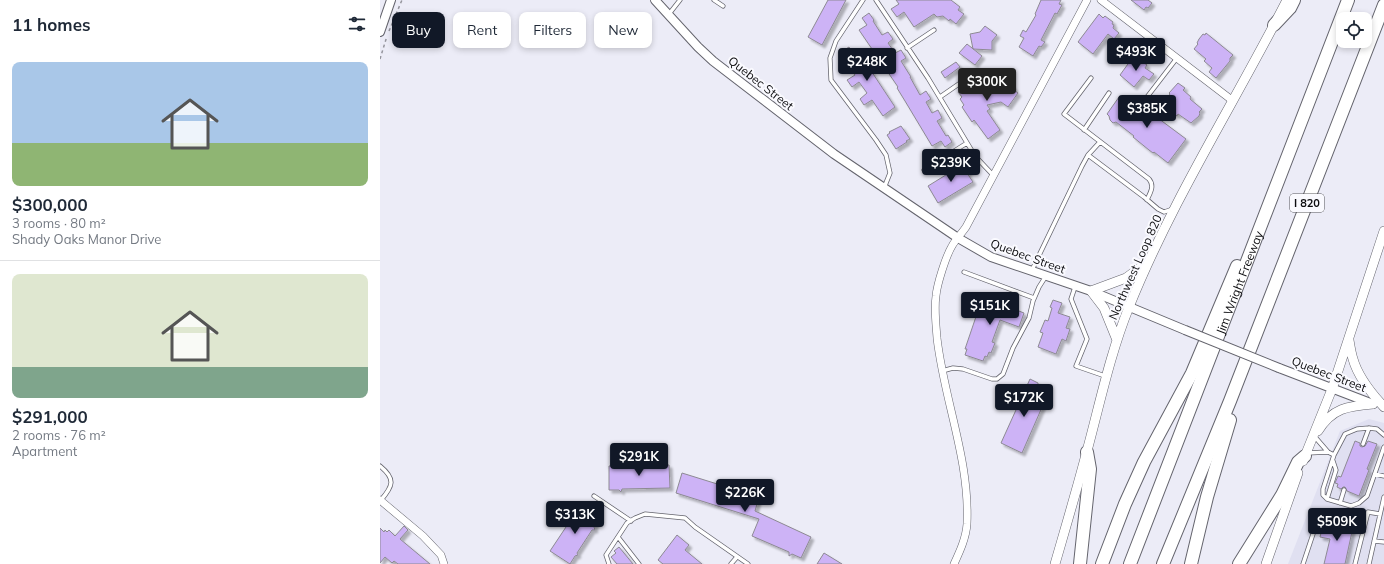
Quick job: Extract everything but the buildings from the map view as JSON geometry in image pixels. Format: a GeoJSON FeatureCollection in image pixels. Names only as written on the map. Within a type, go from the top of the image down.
{"type":"FeatureCollection","features":[{"type":"Feature","properties":{"kind":"highway"},"geometry":{"type":"LineString","coordinates":[[1274,25],[1290,8],[1294,0]]}},
{"type":"Feature","properties":{"kind":"highway","name":"Jim Wright Freeway"},"geometry":{"type":"LineString","coordinates":[[1130,564],[1348,0]]}},
{"type":"Feature","properties":{"kind":"highway","name":"I 820"},"geometry":{"type":"LineString","coordinates":[[1163,564],[1230,401],[1384,5]]}},
{"type":"Feature","properties":{"kind":"highway"},"geometry":{"type":"LineString","coordinates":[[1102,564],[1125,504],[1144,462],[1192,373],[1259,213],[1270,204]]}},
{"type":"Feature","properties":{"kind":"highway"},"geometry":{"type":"LineString","coordinates":[[1191,564],[1207,497],[1231,415],[1230,401]]}},
{"type":"Feature","properties":{"kind":"highway"},"geometry":{"type":"LineString","coordinates":[[1080,564],[1090,469],[1087,452]]}},
{"type":"Feature","properties":{"kind":"highway"},"geometry":{"type":"LineString","coordinates":[[1239,564],[1282,495],[1298,462],[1306,454]]}},
{"type":"Feature","properties":{"kind":"main road","name":"Northwest Loop 820"},"geometry":{"type":"LineString","coordinates":[[1055,564],[1087,452],[1116,340],[1129,307],[1148,261],[1175,208],[1287,0]]}},
{"type":"Feature","properties":{"kind":"main road"},"geometry":{"type":"LineString","coordinates":[[1266,564],[1287,502],[1332,389],[1383,236]]}},
{"type":"Feature","properties":{"kind":"main road"},"geometry":{"type":"LineString","coordinates":[[1116,340],[1104,308],[1091,291],[1126,278],[1148,261]]}},
{"type":"Feature","properties":{"kind":"main road"},"geometry":{"type":"LineString","coordinates":[[1349,338],[1353,359],[1359,372],[1372,394],[1384,407]]}},
{"type":"Feature","properties":{"kind":"main road"},"geometry":{"type":"LineString","coordinates":[[1306,454],[1322,425],[1330,416],[1342,408],[1355,405],[1373,404]]}},
{"type":"Feature","properties":{"kind":"street"},"geometry":{"type":"LineString","coordinates":[[380,32],[391,0]]}},
{"type":"Feature","properties":{"kind":"street","name":"Quebec Street"},"geometry":{"type":"LineString","coordinates":[[655,0],[698,47],[713,61],[834,154],[883,189],[991,258],[1091,291],[1332,389],[1384,407]]}},
{"type":"Feature","properties":{"kind":"street"},"geometry":{"type":"LineString","coordinates":[[954,564],[962,546],[967,525],[966,501],[963,465],[939,360],[935,318],[936,296],[939,283],[952,246],[966,227],[1087,0]]}},
{"type":"Feature","properties":{"kind":"street"},"geometry":{"type":"LineString","coordinates":[[1101,0],[1233,101]]}},
{"type":"Feature","properties":{"kind":"street"},"geometry":{"type":"LineString","coordinates":[[380,500],[423,536],[441,555],[444,564]]}},
{"type":"Feature","properties":{"kind":"lane"},"geometry":{"type":"LineString","coordinates":[[669,14],[680,0]]}},
{"type":"Feature","properties":{"kind":"lane"},"geometry":{"type":"LineString","coordinates":[[714,0],[723,6]]}},
{"type":"Feature","properties":{"kind":"lane"},"geometry":{"type":"LineString","coordinates":[[863,0],[836,41],[830,58],[831,80],[886,155],[890,173],[883,189]]}},
{"type":"Feature","properties":{"kind":"lane"},"geometry":{"type":"LineString","coordinates":[[876,0],[940,97],[975,156],[994,175]]}},
{"type":"Feature","properties":{"kind":"lane"},"geometry":{"type":"LineString","coordinates":[[907,48],[934,30]]}},
{"type":"Feature","properties":{"kind":"lane"},"geometry":{"type":"LineString","coordinates":[[1147,97],[1177,58]]}},
{"type":"Feature","properties":{"kind":"lane"},"geometry":{"type":"LineString","coordinates":[[1091,78],[1064,114],[1140,171],[1152,182],[1153,186],[1147,200]]}},
{"type":"Feature","properties":{"kind":"lane"},"geometry":{"type":"LineString","coordinates":[[940,97],[966,79]]}},
{"type":"Feature","properties":{"kind":"lane"},"geometry":{"type":"LineString","coordinates":[[1084,130],[1109,93]]}},
{"type":"Feature","properties":{"kind":"lane"},"geometry":{"type":"LineString","coordinates":[[1032,271],[1082,166],[1088,155],[1100,142]]}},
{"type":"Feature","properties":{"kind":"lane"},"geometry":{"type":"LineString","coordinates":[[924,170],[967,143]]}},
{"type":"Feature","properties":{"kind":"lane"},"geometry":{"type":"LineString","coordinates":[[1088,155],[1158,209],[1164,212],[1175,208]]}},
{"type":"Feature","properties":{"kind":"lane"},"geometry":{"type":"LineString","coordinates":[[964,272],[1034,298]]}},
{"type":"Feature","properties":{"kind":"lane"},"geometry":{"type":"LineString","coordinates":[[942,371],[953,368],[963,369],[992,379],[1000,377],[1003,374],[1013,348],[1029,318],[1038,287],[1046,276]]}},
{"type":"Feature","properties":{"kind":"lane"},"geometry":{"type":"LineString","coordinates":[[1075,286],[1071,299],[1087,339],[1076,366],[1106,376]]}},
{"type":"Feature","properties":{"kind":"lane"},"geometry":{"type":"LineString","coordinates":[[1363,444],[1369,428]]}},
{"type":"Feature","properties":{"kind":"lane"},"geometry":{"type":"LineString","coordinates":[[1384,435],[1377,429],[1369,428],[1357,429],[1345,434],[1334,455],[1323,489],[1324,495],[1327,499],[1351,506],[1359,503],[1367,496],[1384,447]]}},
{"type":"Feature","properties":{"kind":"lane"},"geometry":{"type":"LineString","coordinates":[[1315,437],[1328,452],[1334,455]]}},
{"type":"Feature","properties":{"kind":"lane"},"geometry":{"type":"LineString","coordinates":[[1306,454],[1328,452]]}},
{"type":"Feature","properties":{"kind":"lane"},"geometry":{"type":"LineString","coordinates":[[1327,499],[1336,470],[1333,460]]}},
{"type":"Feature","properties":{"kind":"lane"},"geometry":{"type":"LineString","coordinates":[[380,466],[390,476],[392,483],[390,489],[380,500]]}},
{"type":"Feature","properties":{"kind":"lane"},"geometry":{"type":"LineString","coordinates":[[1375,474],[1384,476]]}},
{"type":"Feature","properties":{"kind":"lane"},"geometry":{"type":"LineString","coordinates":[[1340,503],[1344,490]]}},
{"type":"Feature","properties":{"kind":"lane"},"geometry":{"type":"LineString","coordinates":[[594,496],[631,520]]}},
{"type":"Feature","properties":{"kind":"lane"},"geometry":{"type":"LineString","coordinates":[[1369,564],[1384,497]]}},
{"type":"Feature","properties":{"kind":"lane"},"geometry":{"type":"LineString","coordinates":[[1355,564],[1368,512],[1380,514]]}},
{"type":"Feature","properties":{"kind":"lane"},"geometry":{"type":"LineString","coordinates":[[609,564],[606,555],[627,523],[646,514],[685,518],[695,527],[748,564]]}},
{"type":"Feature","properties":{"kind":"lane"},"geometry":{"type":"LineString","coordinates":[[1303,564],[1318,519]]}},
{"type":"Feature","properties":{"kind":"lane"},"geometry":{"type":"LineString","coordinates":[[618,537],[639,564]]}},
{"type":"Feature","properties":{"kind":"lane"},"geometry":{"type":"LineString","coordinates":[[1374,541],[1384,542]]}},
{"type":"Feature","properties":{"kind":"lane"},"geometry":{"type":"LineString","coordinates":[[731,564],[737,557]]}},
{"type":"Feature","properties":{"kind":"path"},"geometry":{"type":"LineString","coordinates":[[380,60],[387,36],[402,0]]}},
{"type":"Feature","properties":{"kind":"shaded area"},"geometry":{"type":"Polygon","coordinates":[[[1369,419],[1384,423],[1384,564],[1288,564],[1340,431],[1369,419]]]}}]}
